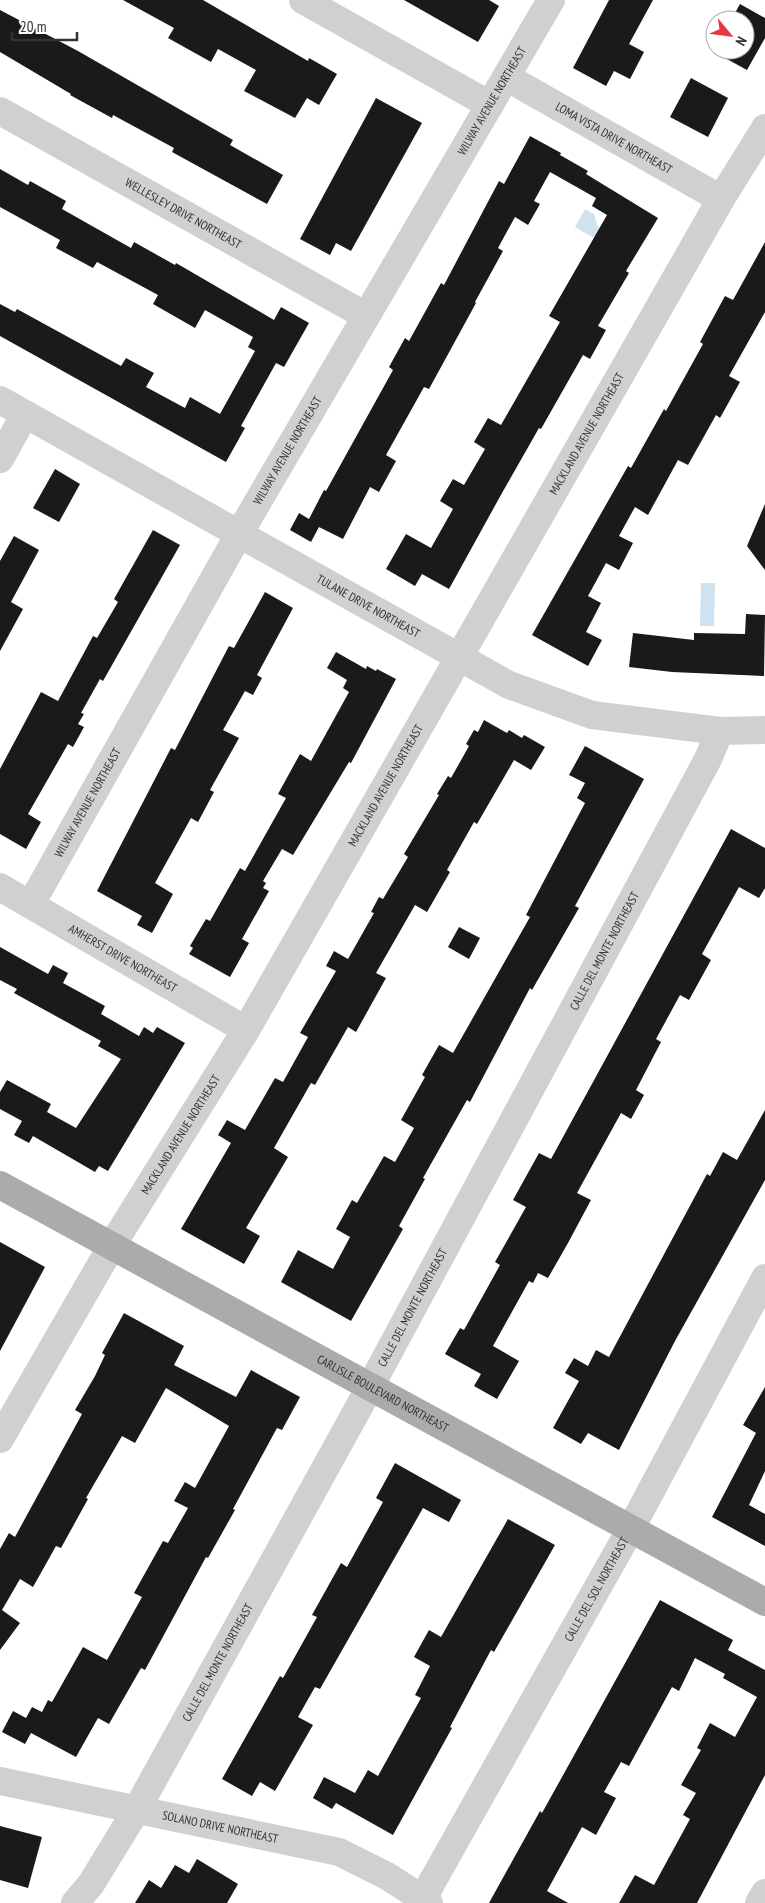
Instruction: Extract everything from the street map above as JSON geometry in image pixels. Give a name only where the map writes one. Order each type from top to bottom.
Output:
[{"type":"main road","name":"CARLISLE BOULEVARD NORTHEAST","points":[[0,1185],[765,1602]]},
{"type":"street","points":[[303,0],[490,105]]},
{"type":"street","name":"WILWAY AVENUE NORTHEAST","points":[[31,904],[239,534],[551,0]]},
{"type":"street","name":"LOMA VISTA DRIVE NORTHEAST","points":[[506,77],[721,199]]},
{"type":"street","name":"WELLESLEY DRIVE NORTHEAST","points":[[0,111],[366,316]]},
{"type":"street","name":"MACKLAND AVENUE NORTHEAST","points":[[0,1439],[111,1246],[246,1030],[721,199],[765,128]]},
{"type":"street","name":"TULANE DRIVE NORTHEAST","points":[[0,400],[508,685],[592,715],[720,731],[765,730]]},
{"type":"street","points":[[0,460],[25,414]]},
{"type":"street","name":"CALLE DEL MONTE NORTHEAST","points":[[75,1903],[91,1884],[137,1809],[370,1387],[708,759],[720,731]]},
{"type":"street","name":"AMHERST DRIVE NORTHEAST","points":[[0,886],[246,1030]]},
{"type":"street","name":"CALLE DEL SOL NORTHEAST","points":[[426,1901],[630,1530],[765,1278]]},
{"type":"street","name":"SOLANO DRIVE NORTHEAST","points":[[0,1780],[339,1852],[387,1876],[426,1901]]},
{"type":"street","points":[[759,1903],[765,1893]]},
{"type":"water","points":[[585,209],[594,214],[597,225],[603,231],[599,241],[575,227]]},
{"type":"water","points":[[701,583],[715,583],[714,626],[700,626]]},
{"type":"building","points":[[123,0],[203,0],[308,61],[309,58],[337,74],[319,105],[307,98],[295,118],[244,91],[256,70],[218,49],[211,62],[168,38],[174,28]]},
{"type":"building","points":[[404,0],[489,0],[499,6],[478,42]]},
{"type":"building","points":[[609,0],[653,0],[629,44],[644,52],[630,79],[614,71],[606,86],[573,68]]},
{"type":"building","points":[[740,4],[751,10],[737,10]]},
{"type":"building","points":[[0,10],[78,51],[233,140],[230,145],[283,175],[267,204],[172,152],[174,148],[113,115],[112,118],[70,95],[0,52]]},
{"type":"building","points":[[755,12],[765,18],[765,38],[755,56]]},
{"type":"building","points":[[729,60],[753,60],[747,70]]},
{"type":"building","points":[[691,78],[728,98],[708,137],[670,117]]},
{"type":"building","points":[[376,98],[422,123],[351,251],[336,243],[330,255],[300,239]]},
{"type":"building","points":[[530,136],[561,153],[560,155],[588,171],[586,174],[658,218],[626,271],[629,273],[598,326],[606,330],[590,359],[583,355],[541,429],[539,428],[449,589],[422,574],[415,586],[386,569],[406,534],[431,548],[453,509],[440,501],[453,479],[464,485],[485,449],[474,442],[488,418],[501,425],[560,322],[549,316],[607,215],[592,206],[596,198],[550,172],[534,201],[540,204],[528,225],[515,217],[498,248],[503,251],[476,303],[429,389],[424,387],[386,455],[396,461],[379,492],[370,487],[343,539],[319,527],[311,542],[290,530],[299,513],[309,519],[393,370],[389,367],[405,338],[409,341],[441,283],[444,285],[499,181],[504,184]]},
{"type":"building","points":[[0,169],[28,185],[30,181],[66,201],[62,209],[131,248],[134,242],[175,265],[176,263],[274,320],[281,307],[309,323],[284,367],[276,363],[241,426],[245,428],[226,462],[0,336],[0,304],[15,312],[17,309],[121,366],[126,358],[154,373],[146,387],[185,408],[190,397],[220,414],[255,351],[248,347],[253,337],[205,310],[195,328],[153,304],[158,295],[97,262],[93,268],[56,248],[60,240],[0,207]]},
{"type":"building","points":[[765,242],[765,312],[729,376],[740,382],[720,418],[716,415],[688,465],[678,460],[648,515],[635,507],[619,536],[633,543],[619,570],[606,563],[588,596],[601,603],[586,632],[602,640],[588,666],[532,635],[628,466],[631,468],[664,409],[666,411],[703,344],[700,342],[725,296],[733,300]]},
{"type":"building","points":[[55,469],[80,484],[59,522],[33,508]]},
{"type":"building","points":[[765,504],[765,570],[747,546]]},
{"type":"building","points":[[153,530],[180,545],[103,681],[100,679],[81,713],[84,714],[78,724],[84,727],[73,747],[68,744],[28,814],[41,822],[26,849],[0,834],[0,769],[41,692],[58,701],[93,636],[97,638],[118,602],[114,599]]},
{"type":"building","points":[[14,536],[39,550],[11,602],[23,609],[0,651],[0,561]]},
{"type":"building","points":[[265,592],[293,608],[257,675],[262,678],[253,695],[245,691],[223,730],[239,738],[210,790],[214,792],[198,822],[191,818],[155,883],[173,894],[152,933],[137,925],[142,916],[97,891],[171,748],[175,750],[229,646],[234,648]]},
{"type":"building","points":[[746,614],[765,615],[764,676],[672,672],[629,667],[633,633],[694,640],[694,633],[745,634]]},
{"type":"building","points":[[336,652],[366,669],[367,666],[376,671],[377,669],[396,679],[351,763],[349,762],[293,855],[282,849],[263,881],[266,883],[263,888],[269,891],[242,939],[249,943],[230,977],[189,954],[193,948],[190,946],[206,919],[210,921],[240,868],[245,871],[286,798],[278,794],[300,754],[311,761],[349,692],[343,688],[347,680],[327,668]]},
{"type":"building","points":[[484,720],[507,733],[509,730],[522,738],[524,735],[545,747],[531,770],[514,760],[477,824],[474,822],[447,870],[450,872],[427,912],[415,905],[376,973],[386,978],[356,1032],[348,1027],[315,1085],[311,1083],[274,1148],[288,1157],[246,1228],[260,1236],[244,1264],[181,1229],[231,1143],[218,1135],[227,1120],[245,1130],[275,1078],[283,1082],[308,1037],[300,1033],[336,971],[326,966],[334,951],[348,959],[374,913],[371,912],[379,897],[383,899],[408,857],[404,854],[439,795],[437,794],[448,776],[451,778],[469,746],[466,744],[474,730],[478,732]]},
{"type":"building","points":[[585,746],[644,779],[575,906],[579,908],[532,990],[530,988],[470,1102],[467,1100],[423,1178],[425,1179],[399,1226],[403,1229],[351,1321],[281,1282],[298,1250],[333,1269],[350,1237],[336,1229],[352,1200],[357,1203],[384,1156],[395,1162],[414,1128],[401,1120],[425,1077],[422,1075],[439,1045],[453,1053],[530,917],[526,915],[585,803],[577,798],[585,783],[569,775]]},
{"type":"building","points":[[731,829],[765,848],[765,888],[759,898],[739,887],[702,954],[711,960],[689,1000],[680,995],[656,1039],[661,1042],[636,1090],[644,1095],[631,1119],[621,1113],[577,1193],[591,1200],[568,1243],[548,1278],[538,1273],[533,1283],[529,1281],[493,1346],[519,1361],[497,1399],[474,1386],[481,1374],[445,1354],[460,1328],[464,1330],[500,1265],[495,1262],[526,1207],[513,1200],[539,1153],[551,1159]]},
{"type":"building","points":[[459,927],[480,938],[469,959],[448,947]]},
{"type":"building","points":[[0,947],[48,974],[53,965],[68,973],[63,983],[105,1006],[101,1014],[139,1036],[144,1027],[153,1033],[157,1027],[185,1043],[108,1171],[99,1166],[95,1172],[33,1136],[29,1143],[14,1135],[22,1121],[0,1109],[0,1092],[7,1080],[51,1104],[47,1112],[76,1128],[121,1059],[98,1046],[101,1041],[14,993],[17,989],[0,980]]},
{"type":"building","points":[[765,1110],[765,1180],[675,1341],[619,1450],[588,1433],[581,1444],[553,1428],[579,1381],[565,1373],[574,1358],[588,1366],[596,1350],[609,1357],[707,1174],[710,1176],[723,1152],[737,1160]]},
{"type":"building","points":[[0,1242],[45,1267],[0,1351]]},
{"type":"building","points":[[124,1313],[184,1346],[174,1365],[236,1397],[251,1370],[300,1397],[282,1430],[277,1428],[233,1509],[235,1510],[208,1558],[206,1557],[145,1670],[141,1668],[109,1724],[98,1718],[76,1757],[31,1733],[25,1744],[2,1732],[13,1711],[26,1718],[32,1707],[42,1712],[48,1700],[52,1702],[83,1647],[107,1660],[142,1597],[134,1593],[163,1541],[168,1543],[188,1508],[174,1501],[185,1482],[195,1488],[229,1426],[166,1388],[135,1443],[122,1436],[86,1498],[88,1499],[61,1548],[56,1546],[33,1587],[20,1579],[2,1610],[20,1623],[0,1650],[0,1549],[9,1533],[15,1537],[82,1414],[75,1410],[95,1376],[105,1355],[102,1353]]},
{"type":"building","points":[[765,1387],[765,1471],[749,1505],[765,1514],[765,1546],[712,1517],[756,1433],[743,1425]]},
{"type":"building","points":[[395,1463],[461,1500],[449,1522],[423,1508],[320,1689],[315,1687],[298,1717],[313,1725],[275,1791],[260,1782],[252,1796],[222,1779],[280,1676],[283,1678],[317,1617],[312,1615],[341,1563],[347,1567],[383,1502],[376,1498]]},
{"type":"building","points":[[508,1519],[555,1545],[494,1652],[491,1650],[450,1727],[452,1728],[393,1835],[336,1803],[332,1809],[313,1798],[324,1777],[355,1793],[368,1770],[378,1776],[421,1698],[415,1695],[430,1666],[414,1657],[429,1630],[441,1637]]},
{"type":"building","points":[[660,1600],[733,1640],[728,1650],[765,1670],[765,1775],[697,1903],[619,1903],[635,1875],[654,1885],[690,1819],[683,1815],[696,1793],[681,1785],[701,1750],[697,1748],[710,1723],[735,1737],[757,1697],[723,1678],[725,1674],[695,1658],[679,1691],[672,1687],[629,1766],[621,1762],[604,1792],[616,1798],[596,1835],[582,1827],[547,1891],[568,1903],[489,1903],[540,1811],[542,1813]]},
{"type":"building","points":[[0,1826],[42,1837],[28,1888],[0,1880]]},
{"type":"building","points":[[197,1859],[238,1884],[227,1903],[135,1903],[149,1880],[161,1888],[175,1865],[189,1873]]}]
